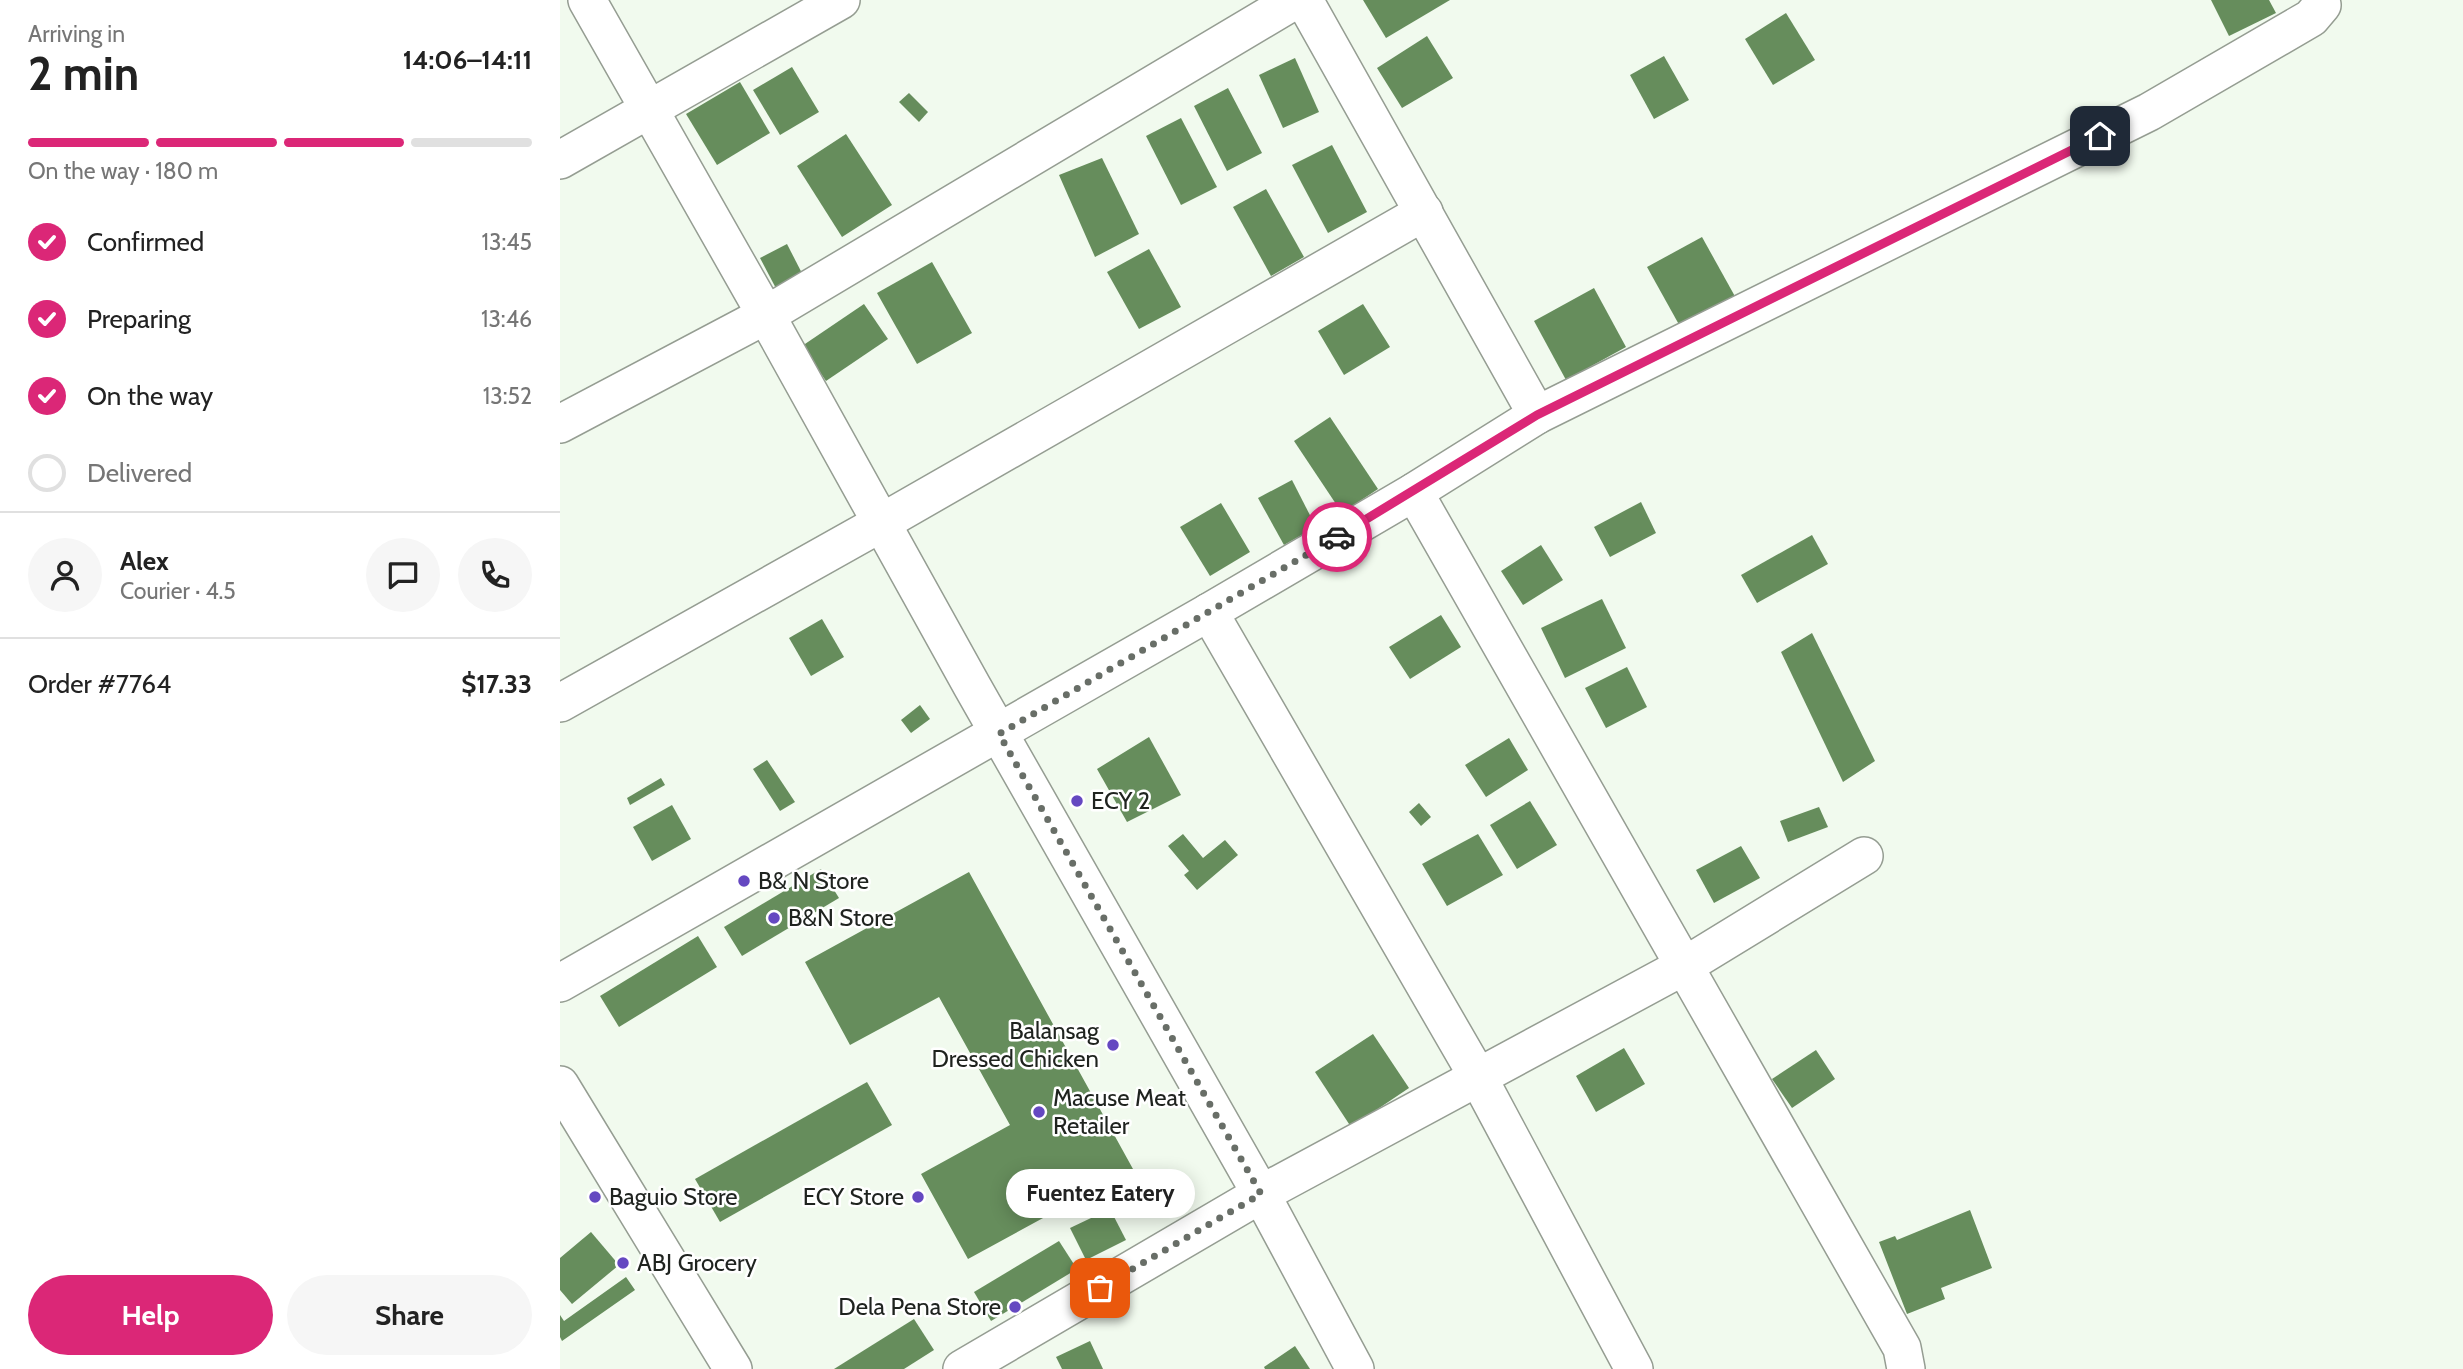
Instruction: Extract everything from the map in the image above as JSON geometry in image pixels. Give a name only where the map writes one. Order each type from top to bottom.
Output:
[{"type":"street","points":[[587,0],[1261,1194],[1355,1369]]},
{"type":"street","points":[[560,160],[841,0]]},
{"type":"street","points":[[560,424],[766,315],[1295,0]]},
{"type":"street","points":[[1304,0],[1537,415]]},
{"type":"street","points":[[560,983],[1209,612],[1414,492],[1537,415],[2149,112],[2311,18],[2322,5],[2321,0]]},
{"type":"street","points":[[560,703],[881,523],[1424,212]]},
{"type":"street","points":[[1414,492],[1902,1348],[1906,1369]]},
{"type":"street","points":[[1209,612],[1478,1077],[1634,1369]]},
{"type":"street","points":[[962,1369],[1261,1194],[1686,965],[1864,856]]},
{"type":"street","points":[[560,1085],[733,1369]]},
{"type":"building","points":[[1363,0],[1450,0],[1386,38]]},
{"type":"building","points":[[2211,0],[2269,0],[2276,13],[2229,36]]},
{"type":"building","points":[[1786,13],[1815,60],[1773,85],[1745,39]]},
{"type":"building","points":[[1427,36],[1453,78],[1402,108],[1377,68]]},
{"type":"building","points":[[1664,56],[1689,100],[1654,119],[1630,75]]},
{"type":"building","points":[[1295,58],[1319,112],[1283,128],[1259,75]]},
{"type":"building","points":[[792,67],[819,112],[780,135],[753,90]]},
{"type":"building","points":[[740,82],[770,133],[717,165],[686,114]]},
{"type":"building","points":[[1228,88],[1262,153],[1227,171],[1194,106]]},
{"type":"building","points":[[909,93],[928,112],[919,122],[899,102]]},
{"type":"building","points":[[1181,118],[1217,187],[1181,205],[1146,136]]},
{"type":"building","points":[[846,134],[892,205],[842,237],[797,166]]},
{"type":"building","points":[[1332,145],[1367,212],[1328,233],[1292,165]]},
{"type":"building","points":[[1102,158],[1139,234],[1095,257],[1059,175]]},
{"type":"building","points":[[1266,189],[1304,257],[1271,276],[1233,207]]},
{"type":"building","points":[[1702,237],[1737,300],[1682,330],[1647,267]]},
{"type":"building","points":[[787,244],[807,283],[780,296],[760,258]]},
{"type":"building","points":[[1149,249],[1181,307],[1139,329],[1107,272]]},
{"type":"building","points":[[932,262],[972,333],[917,364],[877,293]]},
{"type":"building","points":[[1594,288],[1626,347],[1566,380],[1534,321]]},
{"type":"building","points":[[864,304],[888,339],[826,381],[802,346]]},
{"type":"building","points":[[1363,304],[1390,347],[1344,375],[1318,331]]},
{"type":"building","points":[[1330,417],[1378,489],[1342,513],[1294,441]]},
{"type":"building","points":[[1292,480],[1316,527],[1284,545],[1258,498]]},
{"type":"building","points":[[1641,502],[1656,533],[1610,557],[1594,527]]},
{"type":"building","points":[[1221,503],[1250,552],[1210,576],[1180,527]]},
{"type":"building","points":[[1812,535],[1828,564],[1757,603],[1741,575]]},
{"type":"building","points":[[1541,545],[1563,580],[1523,605],[1501,571]]},
{"type":"building","points":[[1602,599],[1626,648],[1565,678],[1541,628]]},
{"type":"building","points":[[1441,615],[1461,647],[1410,679],[1389,647]]},
{"type":"building","points":[[822,619],[844,657],[811,676],[789,638]]},
{"type":"building","points":[[1812,633],[1875,761],[1843,782],[1781,652]]},
{"type":"building","points":[[1627,667],[1647,707],[1606,728],[1585,688]]},
{"type":"building","points":[[920,705],[930,719],[911,733],[901,720]]},
{"type":"building","points":[[1149,737],[1181,795],[1127,822],[1097,769]]},
{"type":"building","points":[[1509,738],[1528,770],[1486,797],[1465,765]]},
{"type":"building","points":[[767,760],[795,802],[780,811],[753,769]]},
{"type":"building","points":[[661,778],[665,785],[630,805],[627,798]]},
{"type":"building","points":[[1530,801],[1557,845],[1517,869],[1490,825]]},
{"type":"building","points":[[1419,803],[1431,817],[1421,826],[1409,812]]},
{"type":"building","points":[[672,805],[691,839],[652,861],[633,827]]},
{"type":"building","points":[[1819,807],[1828,827],[1788,842],[1780,821]]},
{"type":"building","points":[[1183,834],[1203,858],[1225,840],[1238,855],[1197,890],[1184,875],[1189,871],[1168,846]]},
{"type":"building","points":[[1478,834],[1503,875],[1447,906],[1422,864]]},
{"type":"building","points":[[1741,846],[1760,878],[1714,903],[1696,870]]},
{"type":"building","points":[[821,869],[839,898],[742,956],[724,927]]},
{"type":"building","points":[[969,872],[1133,1169],[968,1259],[921,1174],[1010,1125],[939,997],[850,1045],[805,962]]},
{"type":"building","points":[[698,936],[717,967],[619,1027],[600,996]]},
{"type":"building","points":[[1373,1034],[1409,1088],[1351,1127],[1315,1072]]},
{"type":"building","points":[[1624,1048],[1645,1084],[1596,1112],[1576,1076]]},
{"type":"building","points":[[1816,1050],[1835,1079],[1792,1108],[1772,1079]]},
{"type":"building","points":[[867,1082],[892,1125],[720,1222],[695,1179]]},
{"type":"building","points":[[1110,1209],[1126,1240],[1086,1260],[1070,1228]]},
{"type":"building","points":[[1970,1210],[1992,1268],[1941,1288],[1945,1299],[1907,1314],[1879,1242],[1895,1236],[1897,1240]]},
{"type":"building","points":[[591,1232],[619,1265],[572,1304],[560,1290],[560,1258]]},
{"type":"building","points":[[1059,1241],[1077,1269],[991,1321],[974,1292]]},
{"type":"building","points":[[626,1277],[635,1290],[562,1341],[560,1315],[564,1321]]},
{"type":"building","points":[[914,1319],[934,1350],[904,1369],[834,1369]]},
{"type":"building","points":[[1090,1341],[1103,1369],[1062,1369],[1056,1357]]},
{"type":"building","points":[[1295,1346],[1310,1369],[1265,1369],[1264,1367]]},
{"type":"way so far","points":[[1100,1288],[1261,1194],[999,734],[1337,537]]},
{"type":"place","name":"ECY 2","points":[[1077,801]]},
{"type":"place","name":"B& N Store","points":[[744,881]]},
{"type":"place","name":"B&N Store","points":[[774,918]]},
{"type":"place","name":"Balansag Dressed Chicken","points":[[1113,1045]]},
{"type":"place","name":"Macuse Meat Retailer","points":[[1039,1112]]},
{"type":"place","name":"Baguio Store","points":[[595,1197]]},
{"type":"place","name":"ECY Store","points":[[918,1197]]},
{"type":"place","name":"ABJ Grocery","points":[[623,1263]]},
{"type":"place","name":"Fuentez Eatery","points":[[1100,1288]]},
{"type":"place","name":"Dela Pena Store","points":[[1015,1307]]},
{"type":"route","points":[[1337,537],[1537,415],[2100,136]]}]
